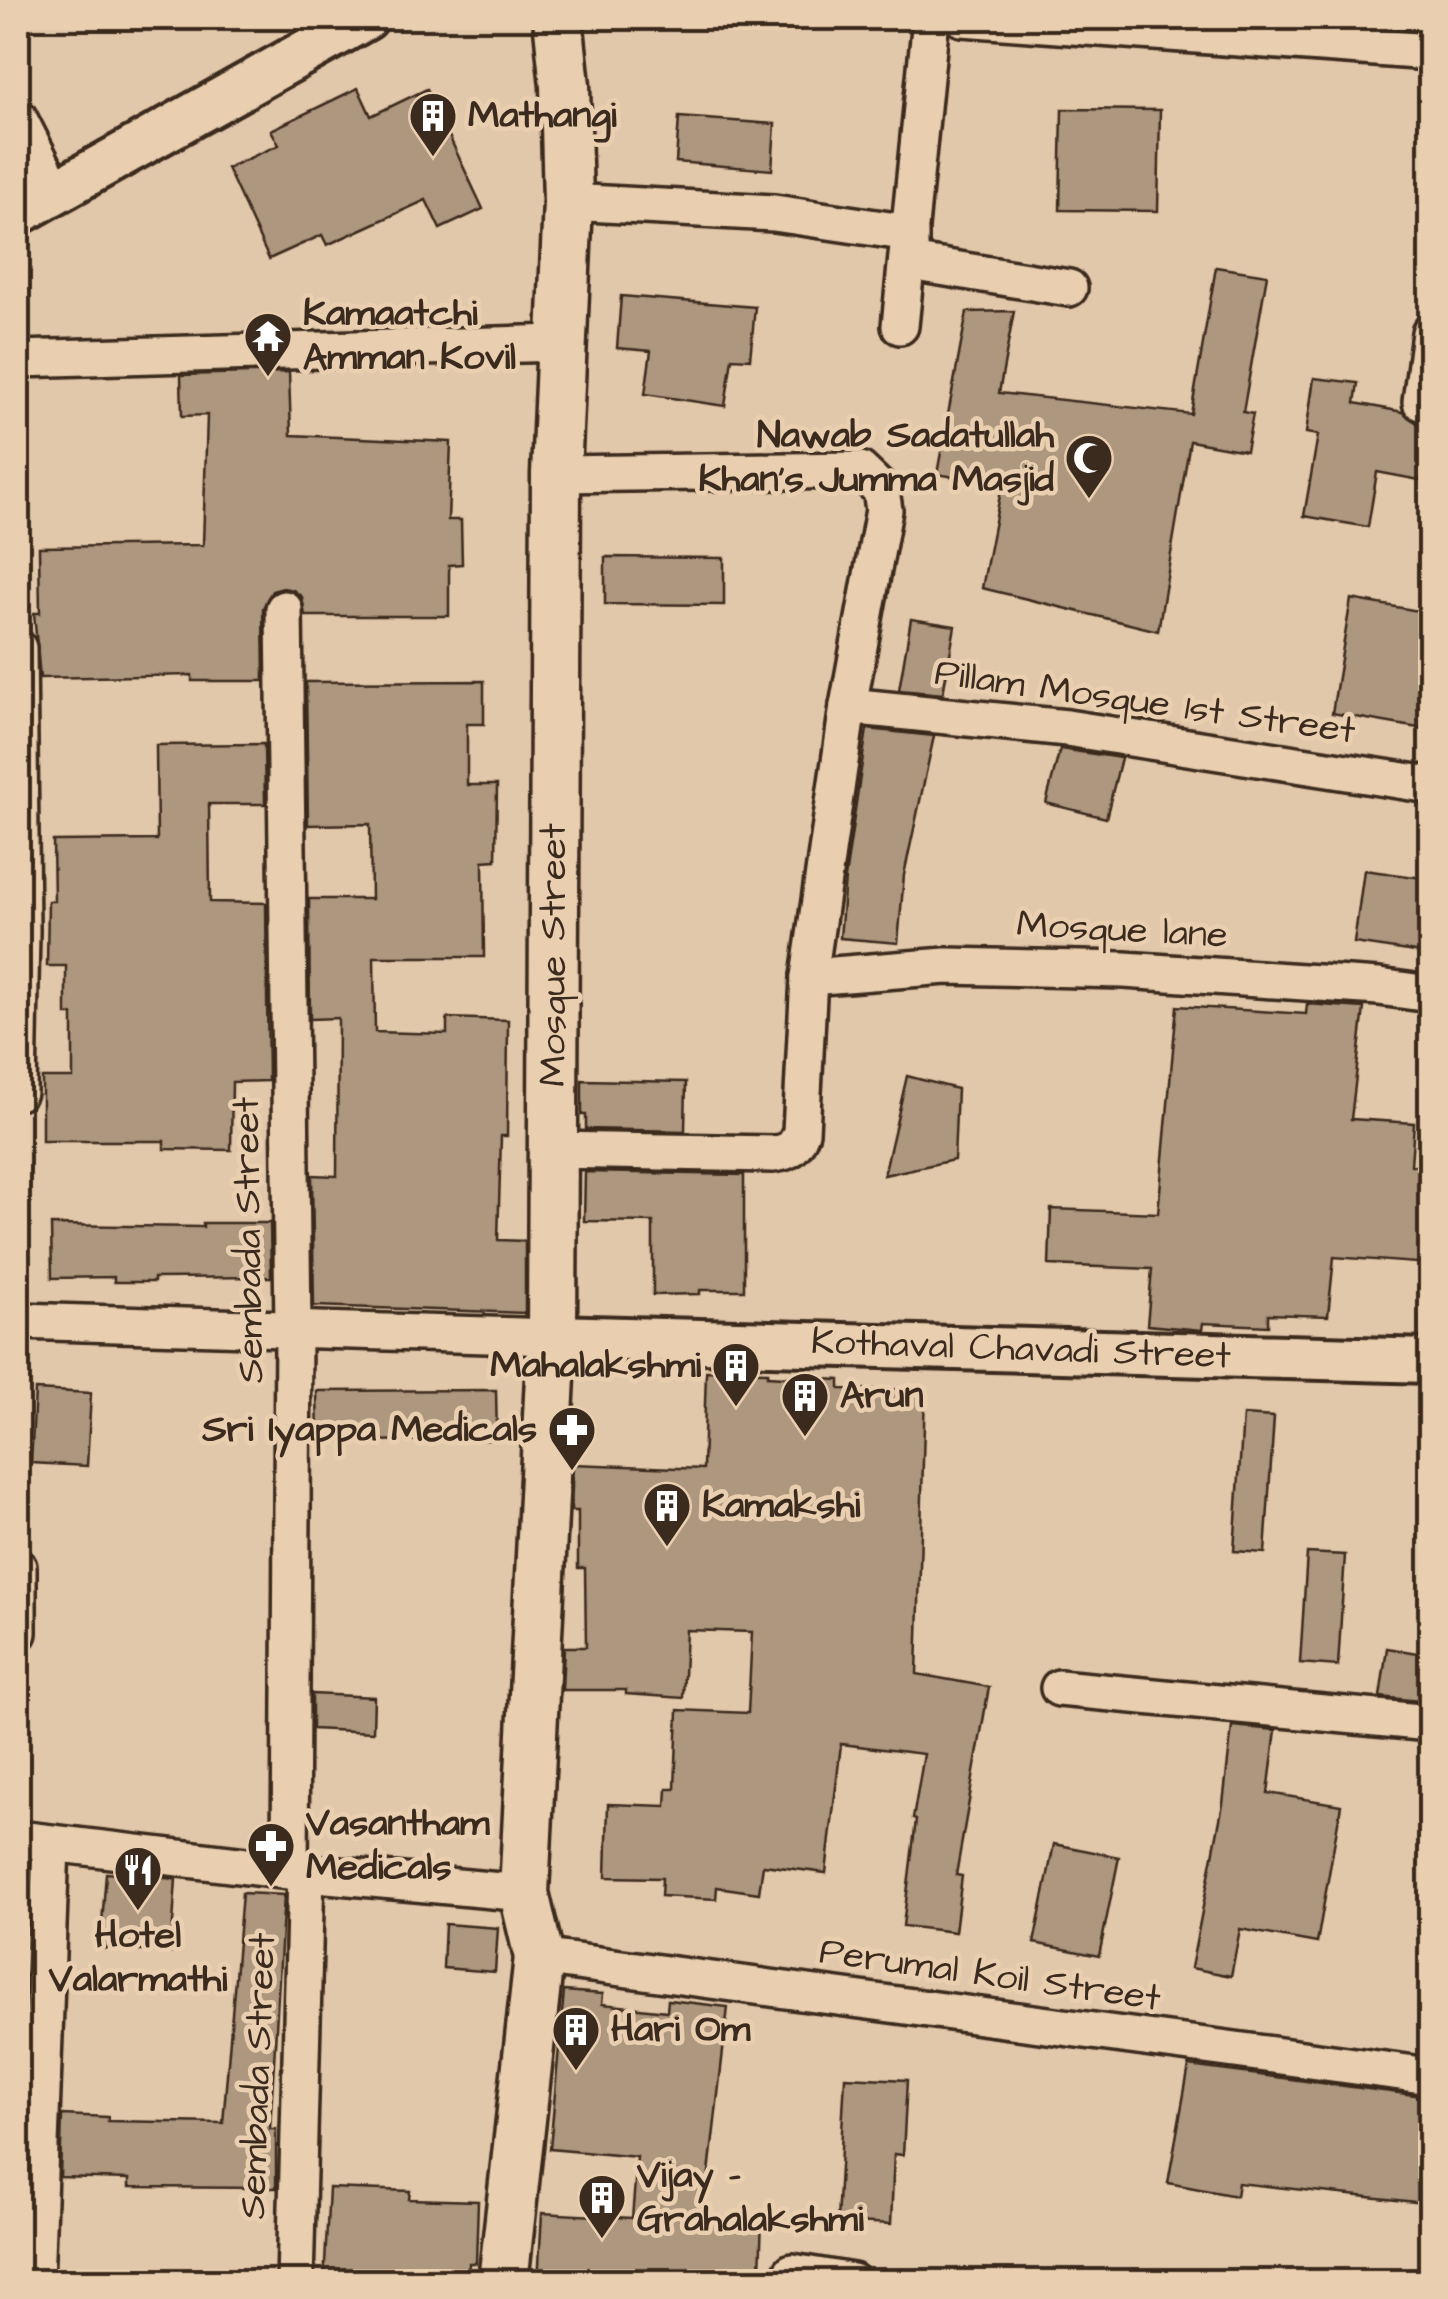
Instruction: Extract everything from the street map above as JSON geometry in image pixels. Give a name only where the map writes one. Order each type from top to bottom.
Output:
[{"type":"main road","name":"Mosque Street","points":[[503,2282],[539,1957],[524,1893],[552,1337],[556,474],[568,202],[565,86],[558,18]]},
{"type":"street","points":[[18,212],[366,18]]},
{"type":"street","points":[[900,326],[931,18]]},
{"type":"street","points":[[962,18],[1430,52]]},
{"type":"street","points":[[18,117],[55,190]]},
{"type":"street","points":[[568,202],[774,214],[910,233]]},
{"type":"street","points":[[910,233],[910,262],[1069,288]]},
{"type":"street","points":[[1420,402],[1430,334]]},
{"type":"street","points":[[18,359],[560,343]]},
{"type":"street","points":[[553,1150],[787,1152],[796,1146],[801,1132],[809,977],[848,706],[884,510],[881,490],[860,470],[556,474]]},
{"type":"street","name":"Sembada Street","points":[[284,609],[298,1872],[294,2282]]},
{"type":"street","points":[[18,648],[18,1092]]},
{"type":"street","name":"Pillam Mosque 1st Street","points":[[848,706],[1067,728],[1430,785]]},
{"type":"street","name":"Mosque lane","points":[[809,977],[946,966],[1124,970],[1430,994]]},
{"type":"street","points":[[18,1321],[552,1337]]},
{"type":"street","name":"Kothaval Chavadi Street","points":[[552,1337],[1430,1361]]},
{"type":"street","points":[[18,1567],[18,1633]]},
{"type":"street","points":[[1059,1688],[1430,1724]]},
{"type":"street","points":[[35,2282],[34,1841],[524,1893]]},
{"type":"street","name":"Perumal Koil Street","points":[[539,1957],[1430,2076]]},
{"type":"street","points":[[792,2272],[853,2282]]},
{"type":"building","points":[[358,88],[371,116],[427,89],[483,209],[440,229],[426,200],[327,245],[322,235],[269,259],[227,168],[279,145],[271,130]]},
{"type":"building","points":[[1062,109],[1160,110],[1158,211],[1060,210]]},
{"type":"building","points":[[679,117],[775,124],[772,170],[676,162]]},
{"type":"building","name":"Nawab Sadatullah Khan's Jumma Masjid","points":[[1216,267],[1267,275],[1243,412],[1253,414],[1246,451],[1190,441],[1158,631],[982,588],[1002,485],[937,474],[967,312],[1014,311],[999,393],[1191,414]]},
{"type":"building","points":[[621,296],[755,307],[750,359],[732,358],[725,406],[645,394],[651,351],[617,348]]},
{"type":"building","points":[[289,372],[291,435],[451,442],[448,520],[461,520],[462,564],[449,565],[449,616],[305,616],[302,597],[283,588],[272,591],[263,608],[264,681],[192,681],[192,675],[40,678],[34,613],[40,613],[39,547],[203,545],[207,415],[182,416],[181,375]]},
{"type":"building","points":[[1314,378],[1358,383],[1355,403],[1403,412],[1417,423],[1430,421],[1430,482],[1377,472],[1368,527],[1304,516],[1318,435],[1306,433]]},
{"type":"building","points":[[605,557],[724,558],[724,605],[605,604]]},
{"type":"building","points":[[1351,599],[1430,613],[1430,730],[1332,713]]},
{"type":"building","points":[[911,619],[955,626],[943,694],[899,690]]},
{"type":"building","points":[[484,681],[484,724],[467,724],[467,785],[497,785],[496,860],[483,861],[484,957],[374,957],[375,1032],[447,1034],[447,1018],[508,1020],[507,1136],[501,1136],[498,1240],[525,1241],[525,1313],[314,1306],[312,1175],[337,1176],[338,1018],[310,1019],[309,899],[371,899],[370,824],[308,825],[306,682]]},
{"type":"building","points":[[867,729],[934,736],[904,875],[898,943],[840,938]]},
{"type":"building","points":[[264,744],[265,804],[209,804],[210,902],[266,903],[268,1081],[232,1082],[231,1150],[164,1149],[164,1141],[42,1141],[42,1078],[73,1078],[73,1015],[66,1015],[66,966],[47,966],[48,901],[54,901],[53,841],[157,840],[156,745]]},
{"type":"building","points":[[1060,749],[1121,758],[1106,818],[1046,803]]},
{"type":"building","points":[[1364,870],[1430,879],[1422,953],[1354,943]]},
{"type":"building","points":[[1307,1004],[1364,1008],[1351,1119],[1414,1123],[1411,1165],[1430,1167],[1430,1264],[1334,1257],[1328,1316],[1268,1314],[1268,1326],[1203,1323],[1202,1330],[1147,1325],[1152,1269],[1049,1265],[1051,1209],[1158,1213],[1177,1006],[1306,1014]]},
{"type":"building","points":[[907,1076],[957,1089],[954,1160],[884,1175]]},
{"type":"building","points":[[582,1080],[686,1082],[685,1131],[586,1129]]},
{"type":"building","points":[[585,1172],[744,1175],[744,1290],[653,1295],[653,1222],[584,1221]]},
{"type":"building","points":[[203,1223],[270,1223],[271,1277],[154,1278],[154,1282],[114,1282],[114,1277],[52,1278],[51,1225],[203,1227]]},
{"type":"building","points":[[706,1371],[768,1372],[767,1376],[840,1380],[840,1389],[925,1390],[917,1674],[989,1687],[956,1875],[962,1876],[955,1932],[903,1926],[916,1820],[913,1819],[924,1754],[841,1744],[826,1873],[763,1865],[759,1893],[717,1887],[716,1899],[661,1896],[662,1878],[606,1877],[608,1804],[666,1806],[667,1789],[675,1789],[678,1710],[748,1713],[752,1632],[686,1630],[683,1698],[626,1694],[626,1690],[562,1690],[564,1647],[586,1647],[585,1568],[578,1568],[578,1511],[571,1511],[573,1464],[703,1469]]},
{"type":"building","points":[[35,1390],[91,1393],[87,1466],[31,1463]]},
{"type":"building","points":[[496,1390],[497,1440],[318,1441],[317,1391]]},
{"type":"building","points":[[1243,1415],[1274,1417],[1265,1553],[1234,1551]]},
{"type":"building","points":[[1307,1553],[1345,1555],[1338,1666],[1300,1663]]},
{"type":"building","points":[[1387,1648],[1430,1655],[1430,1702],[1380,1697]]},
{"type":"building","points":[[312,1694],[374,1697],[373,1732],[312,1729]]},
{"type":"building","points":[[1232,1726],[1276,1730],[1268,1793],[1341,1805],[1317,1943],[1240,1929],[1231,1976],[1191,1968],[1223,1804]]},
{"type":"building","points":[[1054,1844],[1119,1857],[1099,1956],[1034,1943]]},
{"type":"building","name":"Hotel Valarmathi","points":[[106,1873],[176,1879],[171,1953],[100,1948]]},
{"type":"building","points":[[242,1893],[284,1895],[270,2129],[276,2129],[276,2188],[129,2187],[129,2179],[60,2177],[62,2115],[108,2117],[108,2121],[223,2123]]},
{"type":"building","points":[[445,1924],[498,1928],[495,1972],[443,1968]]},
{"type":"building","points":[[564,1991],[603,1994],[602,2004],[667,2011],[668,2000],[728,2007],[704,2217],[762,2219],[760,2272],[692,2269],[692,2282],[538,2282],[542,2213],[632,2218],[637,2157],[550,2149]]},
{"type":"building","points":[[1189,2066],[1430,2097],[1425,2203],[1238,2183],[1236,2196],[1168,2183]]},
{"type":"building","points":[[845,2077],[907,2080],[903,2155],[894,2154],[891,2224],[837,2221]]},
{"type":"building","points":[[329,2188],[410,2191],[409,2199],[478,2201],[476,2263],[469,2263],[468,2282],[324,2282]]},
{"type":"place","name":"Mathangi","points":[[433,158]]},
{"type":"place","name":"Kamaatchi Amman Kovil","points":[[268,378]]},
{"type":"place","name":"Nawab Sadatullah Khan's Jumma Masjid","points":[[1089,500]]},
{"type":"place","name":"Mahalakshmi","points":[[736,1408]]},
{"type":"place","name":"Arun","points":[[805,1438]]},
{"type":"place","name":"Sri Iyappa Medicals","points":[[572,1472]]},
{"type":"place","name":"Kamakshi","points":[[667,1548]]},
{"type":"place","name":"Vasantham Medicals","points":[[271,1888]]},
{"type":"place","name":"Hotel Valarmathi","points":[[138,1912]]},
{"type":"place","name":"Hari Om","points":[[576,2072]]},
{"type":"place","name":"Vijay - Grahalakshmi","points":[[602,2240]]}]
